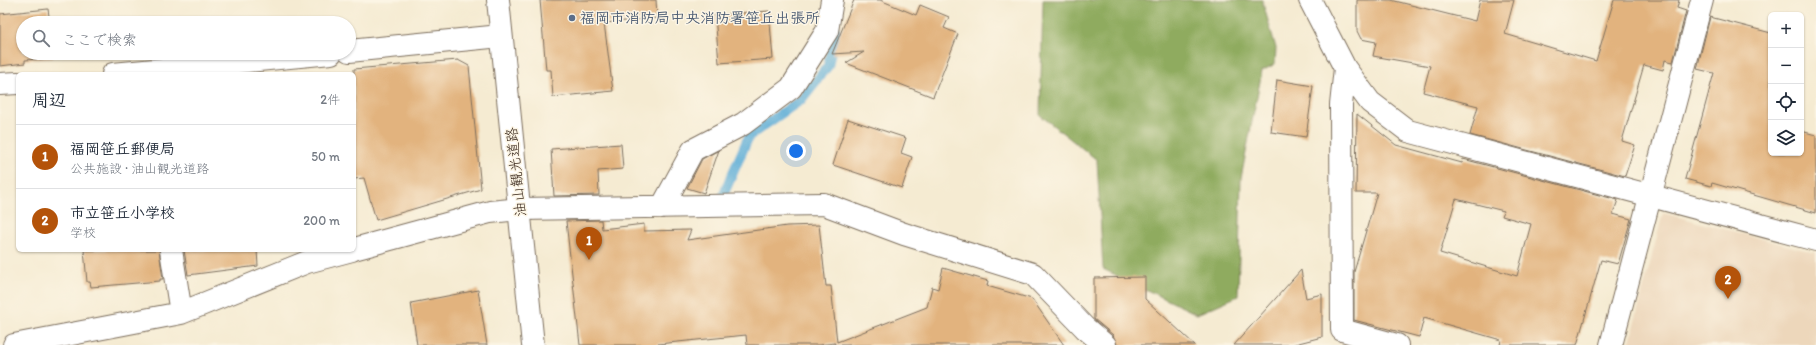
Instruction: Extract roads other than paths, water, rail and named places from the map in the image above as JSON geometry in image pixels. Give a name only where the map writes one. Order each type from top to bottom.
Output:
[{"type":"street","name":"油山観光道路","points":[[498,0],[533,345]]},
{"type":"street","points":[[662,207],[693,150],[743,124],[791,88],[827,31],[832,0]]},
{"type":"street","points":[[1310,0],[1345,68],[1370,102],[1408,131],[1816,240]]},
{"type":"street","points":[[1611,345],[1702,0]]},
{"type":"street","points":[[356,50],[501,36]]},
{"type":"street","points":[[151,72],[265,60]]},
{"type":"street","points":[[1345,68],[1341,105],[1342,330],[1397,345]]},
{"type":"street","points":[[0,84],[16,83]]},
{"type":"street","points":[[356,249],[490,212],[520,210],[824,204],[904,234],[1033,274],[1085,328],[1105,345]]},
{"type":"street","points":[[171,252],[181,313]]},
{"type":"street","points":[[14,345],[181,313],[306,262],[345,252]]},
{"type":"waterway","points":[[718,207],[749,136],[801,100],[828,66],[835,30]]},
{"type":"place","name":"福岡市消防局中央消防署笹丘出張所","points":[[572,18]]},
{"type":"place","name":"福岡笹丘郵便局","points":[[589,260]]},
{"type":"place","name":"市立笹丘小学校","points":[[1728,299]]}]
